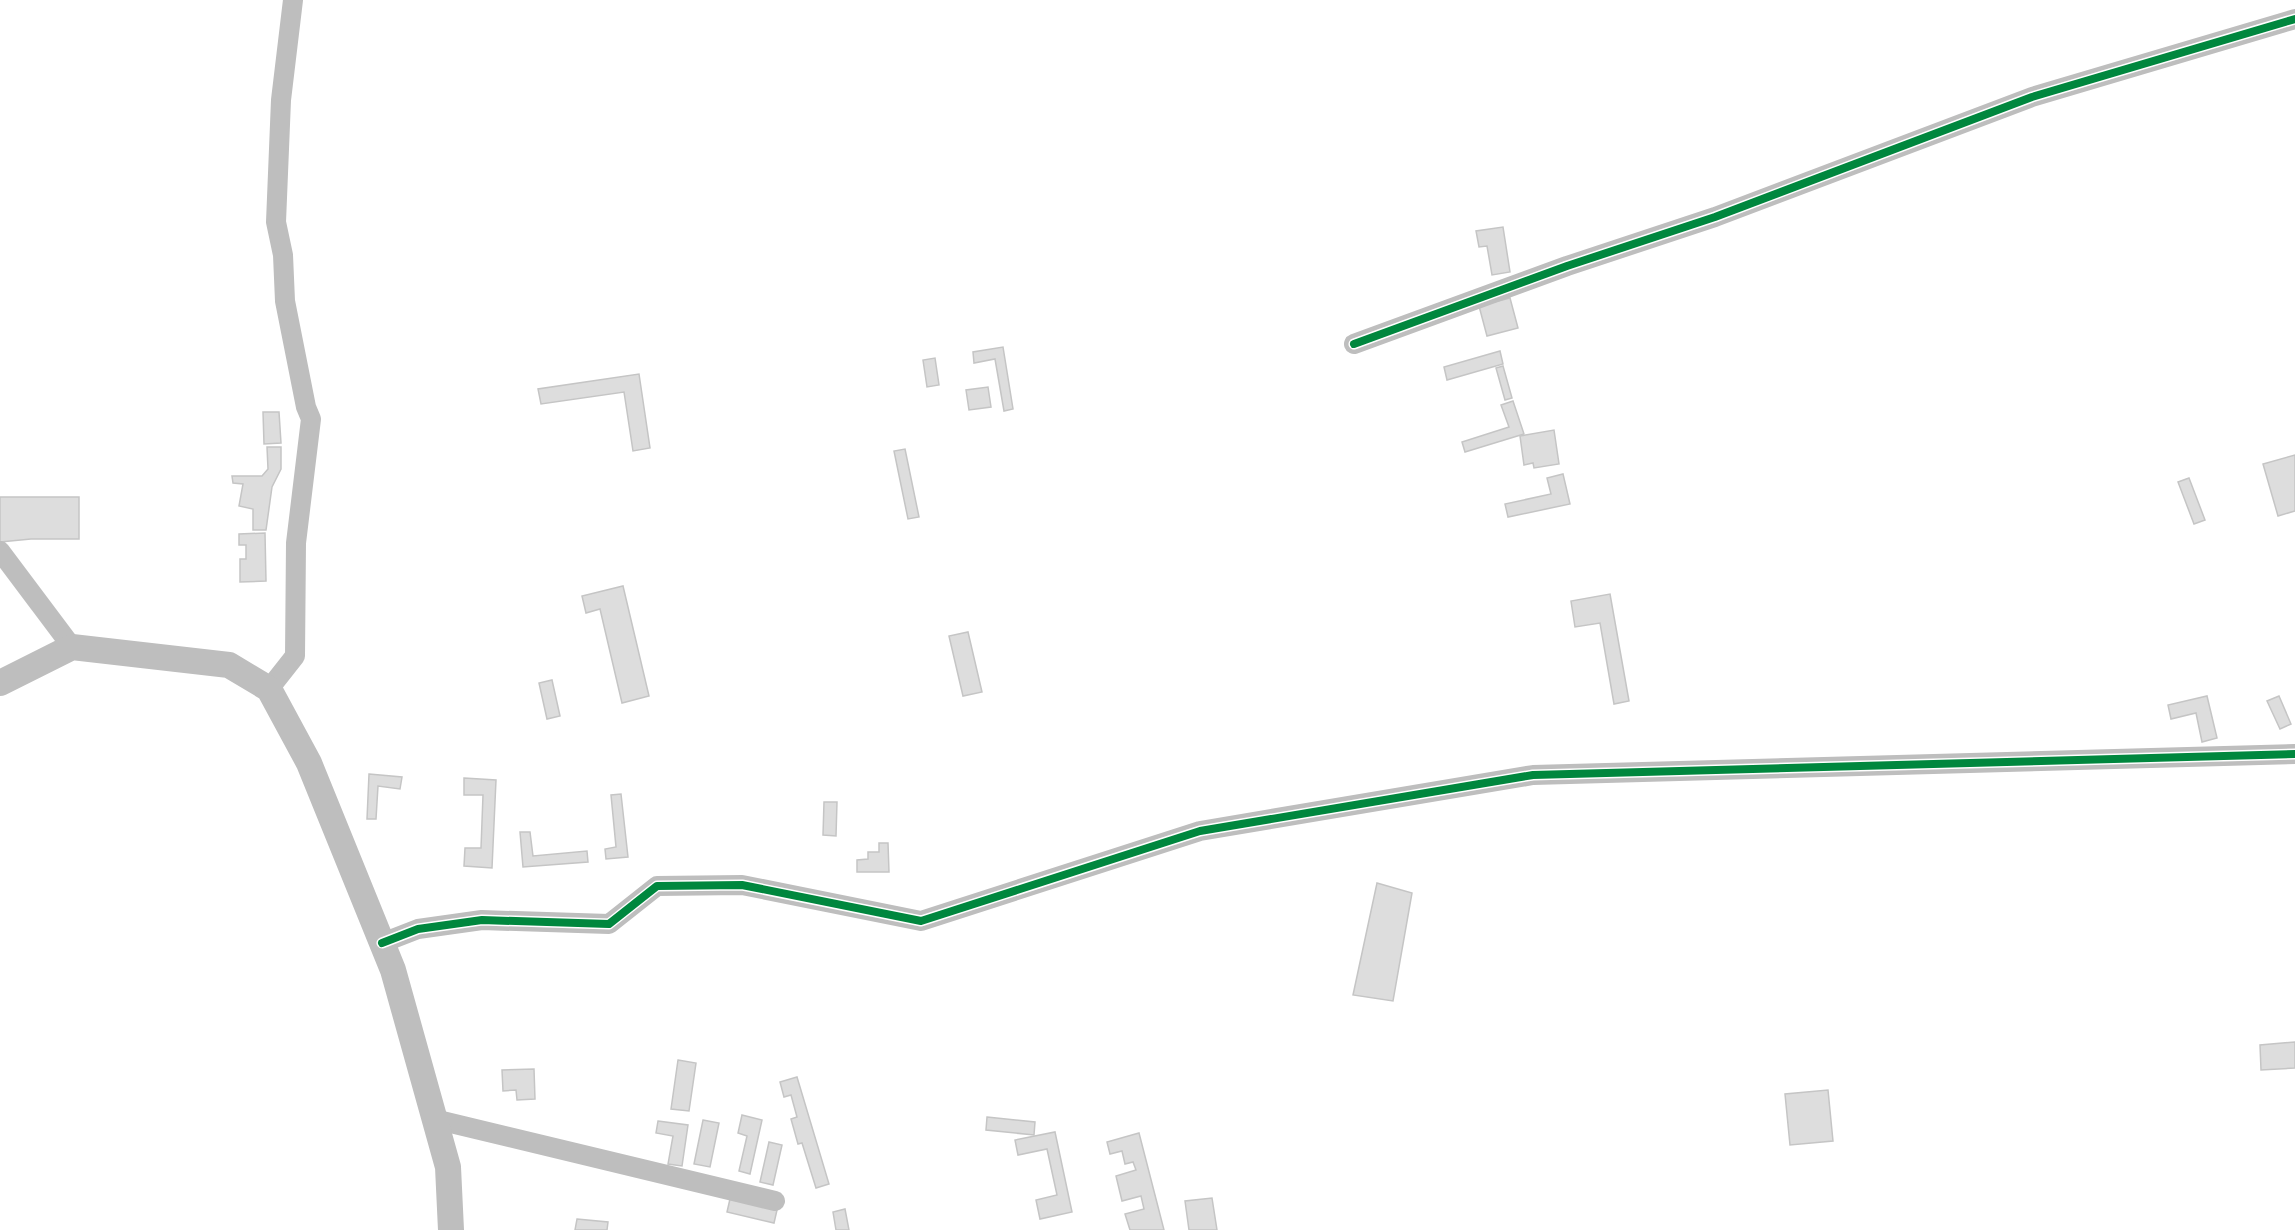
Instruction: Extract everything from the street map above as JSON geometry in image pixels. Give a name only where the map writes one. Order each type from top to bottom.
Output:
[{"type":"street","points":[[269,689],[295,656],[296,543],[311,419],[306,407],[285,301],[283,255],[276,222],[281,100],[294,0]]},
{"type":"street","points":[[1354,344],[1567,266],[1715,217],[2032,97],[2295,19]]},
{"type":"street","points":[[0,551],[72,647]]},
{"type":"street","points":[[0,683],[72,647],[229,665],[269,689],[309,763],[393,970],[448,1167],[451,1230]]},
{"type":"street","points":[[382,943],[418,929],[482,920],[609,924],[657,886],[742,885],[921,921],[1200,831],[1533,775],[2295,754]]},
{"type":"street","points":[[434,1119],[775,1201]]},
{"type":"building","points":[[1503,227],[1510,272],[1492,275],[1487,246],[1479,247],[1476,231]]},
{"type":"building","points":[[1510,298],[1518,328],[1487,336],[1479,306]]},
{"type":"building","points":[[1003,347],[1013,409],[1004,411],[995,359],[974,363],[973,352]]},
{"type":"building","points":[[1500,351],[1503,364],[1447,380],[1444,367]]},
{"type":"building","points":[[935,358],[939,385],[927,387],[923,360]]},
{"type":"building","points":[[1503,366],[1512,398],[1505,400],[1496,368]]},
{"type":"building","points":[[639,374],[650,448],[633,451],[624,392],[541,404],[538,389]]},
{"type":"building","points":[[988,387],[991,407],[969,410],[966,390]]},
{"type":"building","points":[[1513,401],[1524,434],[1465,452],[1462,442],[1509,427],[1501,405]]},
{"type":"building","points":[[263,412],[279,412],[281,443],[264,444]]},
{"type":"building","points":[[1554,430],[1559,464],[1534,468],[1533,463],[1524,465],[1520,436]]},
{"type":"building","points":[[267,447],[281,447],[281,469],[272,487],[266,530],[253,530],[253,509],[239,506],[243,484],[233,483],[232,476],[262,476],[268,469]]},
{"type":"building","points":[[905,449],[919,517],[908,519],[894,451]]},
{"type":"building","points":[[2295,455],[2295,511],[2278,516],[2263,464]]},
{"type":"building","points":[[1563,474],[1570,504],[1508,517],[1505,504],[1551,494],[1547,478]]},
{"type":"building","points":[[2189,478],[2205,520],[2194,524],[2178,482]]},
{"type":"building","points":[[0,497],[79,497],[79,539],[31,539],[0,542]]},
{"type":"building","points":[[265,533],[266,581],[240,582],[240,559],[246,559],[246,545],[239,545],[239,534]]},
{"type":"building","points":[[623,586],[649,696],[622,703],[600,609],[586,613],[582,596]]},
{"type":"building","points":[[1610,594],[1629,701],[1614,704],[1600,623],[1575,627],[1571,601]]},
{"type":"building","points":[[968,632],[982,692],[963,696],[949,636]]},
{"type":"building","points":[[552,680],[560,716],[547,719],[539,683]]},
{"type":"building","points":[[2207,696],[2217,738],[2202,742],[2196,713],[2171,719],[2168,705]]},
{"type":"building","points":[[2279,696],[2291,724],[2280,729],[2267,701]]},
{"type":"building","points":[[369,774],[402,777],[400,789],[378,786],[376,819],[367,819]]},
{"type":"building","points":[[464,778],[496,780],[492,868],[464,866],[465,848],[481,848],[483,795],[464,795]]},
{"type":"building","points":[[621,794],[628,857],[606,859],[605,849],[616,847],[611,795]]},
{"type":"building","points":[[824,802],[837,802],[836,836],[823,835]]},
{"type":"building","points":[[520,832],[530,832],[533,856],[587,851],[588,862],[523,867]]},
{"type":"building","points":[[879,843],[888,843],[889,872],[857,872],[857,860],[868,859],[868,852],[879,852]]},
{"type":"building","points":[[1377,883],[1412,893],[1393,1001],[1353,995]]},
{"type":"building","points":[[2295,1042],[2295,1068],[2261,1070],[2260,1045]]},
{"type":"building","points":[[678,1060],[696,1063],[689,1111],[671,1109]]},
{"type":"building","points":[[534,1069],[535,1099],[517,1100],[516,1090],[503,1091],[502,1070]]},
{"type":"building","points":[[797,1077],[829,1184],[816,1188],[802,1143],[798,1144],[791,1119],[797,1117],[791,1095],[784,1097],[780,1082]]},
{"type":"building","points":[[1828,1090],[1833,1141],[1790,1145],[1785,1094]]},
{"type":"building","points":[[742,1115],[762,1120],[750,1174],[739,1171],[747,1136],[738,1133]]},
{"type":"building","points":[[987,1117],[1035,1122],[1034,1135],[986,1130]]},
{"type":"building","points":[[703,1120],[719,1123],[710,1167],[694,1164]]},
{"type":"building","points":[[658,1121],[688,1125],[682,1166],[668,1164],[673,1136],[656,1133]]},
{"type":"building","points":[[1055,1132],[1072,1212],[1040,1219],[1036,1200],[1057,1195],[1047,1149],[1018,1155],[1015,1140]]},
{"type":"building","points":[[1139,1133],[1164,1230],[1130,1230],[1125,1214],[1144,1209],[1141,1196],[1122,1201],[1116,1176],[1136,1170],[1133,1162],[1125,1164],[1122,1151],[1110,1154],[1107,1142]]},
{"type":"building","points":[[769,1142],[782,1145],[773,1185],[760,1182]]},
{"type":"building","points":[[1212,1198],[1217,1230],[1189,1230],[1185,1201]]},
{"type":"building","points":[[730,1199],[777,1210],[774,1223],[727,1212]]},
{"type":"building","points":[[845,1209],[849,1230],[836,1230],[833,1212]]},
{"type":"building","points":[[577,1219],[608,1222],[607,1230],[575,1230]]},
{"type":"cycle path","points":[[1354,344],[1567,266],[1715,217],[2032,97],[2295,19]]},
{"type":"cycle path","points":[[382,943],[418,929],[482,920],[609,924],[657,886],[742,885],[921,921],[1200,831],[1533,775],[2295,754]]}]
